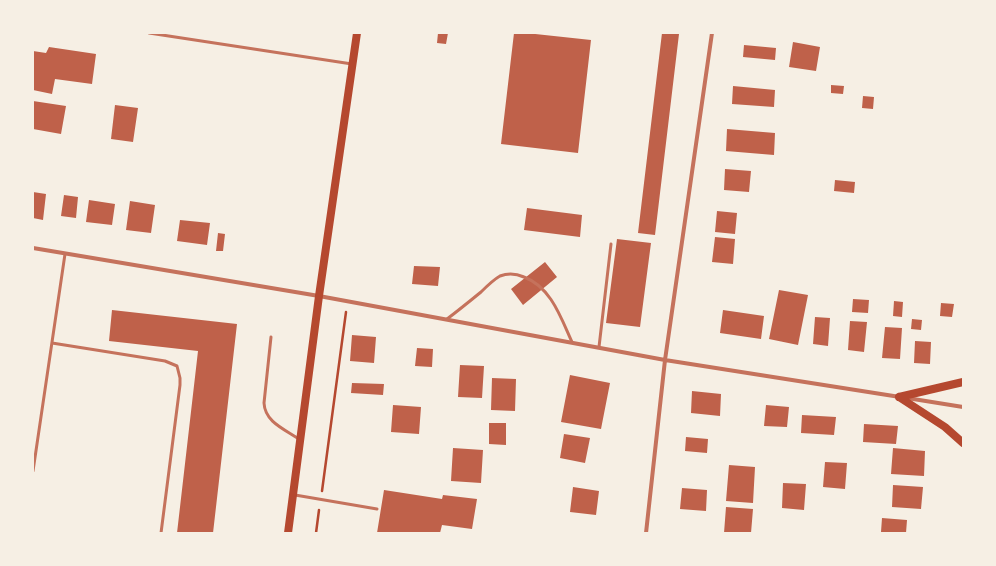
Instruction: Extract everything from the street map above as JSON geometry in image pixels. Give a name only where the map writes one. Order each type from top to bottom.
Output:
[{"type":"main road","points":[[288,533],[319,296],[357,33]]},
{"type":"main road","points":[[899,397],[963,382]]},
{"type":"main road","points":[[899,397],[945,427],[963,443]]},
{"type":"street","points":[[646,533],[665,360],[712,33]]},
{"type":"street","points":[[33,248],[348,301],[665,360],[963,407]]},
{"type":"lane","points":[[149,33],[352,64]]},
{"type":"lane","points":[[599,348],[611,244]]},
{"type":"lane","points":[[33,471],[65,254]]},
{"type":"lane","points":[[447,319],[496,279],[509,274],[519,275],[530,279],[540,286],[548,296],[555,306],[572,342]]},
{"type":"lane","points":[[271,337],[264,412],[271,420],[300,440]]},
{"type":"lane","points":[[52,343],[165,361],[177,366],[180,385],[161,533]]},
{"type":"lane","points":[[293,494],[377,509]]},
{"type":"path","points":[[316,533],[348,301]]},
{"type":"building","points":[[438,33],[448,33],[446,44],[437,43]]},
{"type":"building","points":[[514,33],[591,40],[578,153],[501,144]]},
{"type":"building","points":[[662,33],[679,34],[655,235],[638,233]]},
{"type":"building","points":[[793,42],[820,47],[816,71],[789,67]]},
{"type":"building","points":[[744,45],[776,48],[775,60],[743,57]]},
{"type":"building","points":[[49,47],[96,54],[92,84],[55,79],[52,94],[33,90],[33,51],[46,53]]},
{"type":"building","points":[[831,85],[844,86],[843,94],[831,93]]},
{"type":"building","points":[[733,86],[775,90],[774,107],[732,104]]},
{"type":"building","points":[[863,96],[874,97],[873,109],[862,108]]},
{"type":"building","points":[[33,101],[66,106],[61,134],[33,129]]},
{"type":"building","points":[[115,105],[138,108],[133,142],[111,139]]},
{"type":"building","points":[[727,129],[775,133],[774,155],[726,151]]},
{"type":"building","points":[[725,169],[751,171],[749,192],[724,190]]},
{"type":"building","points":[[835,180],[855,182],[854,193],[834,191]]},
{"type":"building","points":[[33,192],[46,194],[43,220],[33,218]]},
{"type":"building","points":[[64,195],[78,197],[76,218],[61,216]]},
{"type":"building","points":[[89,200],[115,204],[112,225],[86,222]]},
{"type":"building","points":[[130,201],[155,205],[151,233],[126,230]]},
{"type":"building","points":[[527,208],[582,215],[580,237],[524,230]]},
{"type":"building","points":[[717,211],[737,213],[735,234],[715,232]]},
{"type":"building","points":[[180,220],[210,223],[207,245],[177,241]]},
{"type":"building","points":[[218,233],[225,234],[223,251],[216,251]]},
{"type":"building","points":[[715,237],[735,239],[733,264],[712,262]]},
{"type":"building","points":[[617,239],[651,243],[640,327],[606,323]]},
{"type":"building","points":[[545,262],[557,277],[523,305],[511,289]]},
{"type":"building","points":[[414,266],[440,267],[438,286],[412,284]]},
{"type":"building","points":[[779,290],[808,295],[798,345],[769,339]]},
{"type":"building","points":[[853,299],[869,300],[868,313],[852,312]]},
{"type":"building","points":[[894,301],[903,302],[902,317],[893,316]]},
{"type":"building","points":[[941,303],[954,304],[952,317],[940,316]]},
{"type":"building","points":[[112,310],[237,324],[213,533],[177,533],[198,351],[109,341]]},
{"type":"building","points":[[723,310],[764,316],[761,339],[720,333]]},
{"type":"building","points":[[815,317],[830,318],[828,346],[813,344]]},
{"type":"building","points":[[912,319],[922,320],[921,330],[911,329]]},
{"type":"building","points":[[850,321],[867,322],[864,352],[848,350]]},
{"type":"building","points":[[885,327],[902,328],[900,359],[882,358]]},
{"type":"building","points":[[352,335],[376,337],[374,363],[350,361]]},
{"type":"building","points":[[915,341],[931,342],[930,364],[914,363]]},
{"type":"building","points":[[417,348],[433,349],[432,367],[415,366]]},
{"type":"building","points":[[460,365],[484,366],[482,398],[458,397]]},
{"type":"building","points":[[570,375],[610,383],[601,429],[561,422]]},
{"type":"building","points":[[492,378],[516,379],[515,411],[491,410]]},
{"type":"building","points":[[352,383],[384,384],[383,395],[351,393]]},
{"type":"building","points":[[692,391],[721,394],[720,416],[691,413]]},
{"type":"building","points":[[393,405],[421,407],[419,434],[391,432]]},
{"type":"building","points":[[766,405],[789,407],[787,427],[764,426]]},
{"type":"building","points":[[802,415],[836,417],[834,435],[801,433]]},
{"type":"building","points":[[489,423],[506,423],[506,445],[489,444]]},
{"type":"building","points":[[864,424],[898,426],[896,444],[863,442]]},
{"type":"building","points":[[564,434],[590,438],[585,463],[560,458]]},
{"type":"building","points":[[686,437],[708,439],[707,453],[685,451]]},
{"type":"building","points":[[453,448],[483,450],[481,483],[451,481]]},
{"type":"building","points":[[893,448],[925,451],[924,476],[891,474]]},
{"type":"building","points":[[825,462],[847,463],[845,489],[823,487]]},
{"type":"building","points":[[729,465],[755,467],[753,503],[726,501]]},
{"type":"building","points":[[783,483],[806,484],[804,510],[782,508]]},
{"type":"building","points":[[893,485],[923,487],[921,509],[892,507]]},
{"type":"building","points":[[573,487],[599,491],[596,515],[570,512]]},
{"type":"building","points":[[682,488],[707,490],[706,511],[680,509]]},
{"type":"building","points":[[384,490],[442,499],[443,495],[477,499],[472,529],[442,525],[440,533],[377,533]]},
{"type":"building","points":[[726,507],[753,509],[751,533],[724,533]]},
{"type":"building","points":[[882,518],[907,520],[906,533],[881,532]]}]
